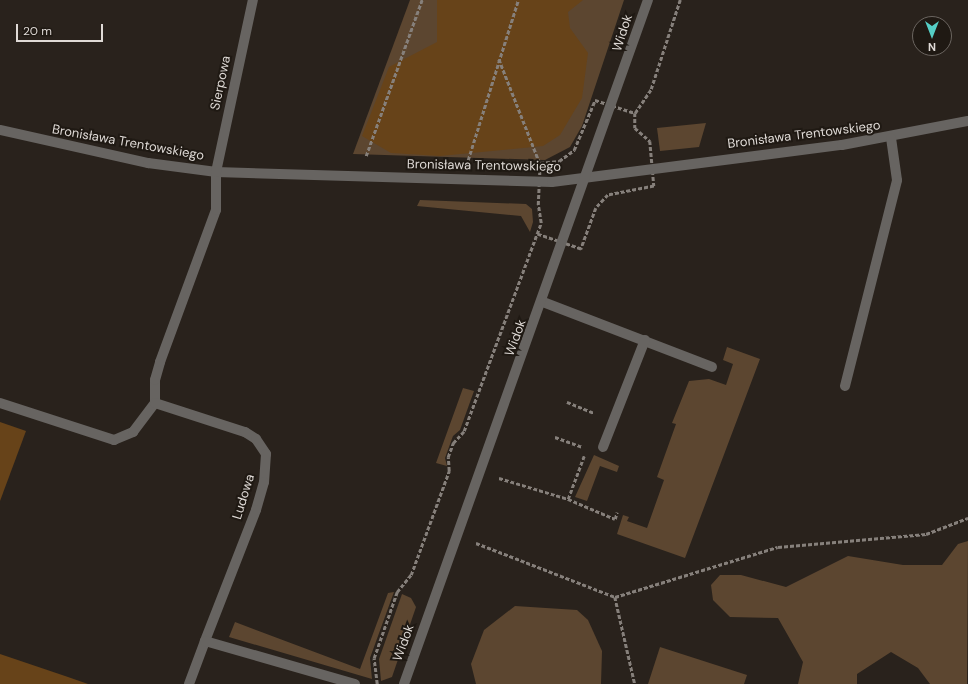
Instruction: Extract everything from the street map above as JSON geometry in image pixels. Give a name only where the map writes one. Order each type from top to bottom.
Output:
[{"type":"street","name":"Sierpowa","points":[[216,172],[253,0]]},
{"type":"street","name":"Widok","points":[[404,684],[543,302],[648,0]]},
{"type":"street","name":"Bronisława Trentowskiego","points":[[0,130],[148,163],[216,172],[552,182],[586,179],[664,165],[890,138],[968,121]]},
{"type":"street","points":[[845,386],[897,180],[890,138]]},
{"type":"street","points":[[0,403],[114,440],[133,432],[155,403],[155,380],[160,362],[216,210],[216,172]]},
{"type":"street","points":[[543,302],[712,367]]},
{"type":"street","points":[[602,447],[645,340]]},
{"type":"street","name":"Ludowa","points":[[155,403],[245,432],[256,439],[266,454],[264,482],[256,510],[189,684]]},
{"type":"street","points":[[205,641],[355,684]]},
{"type":"path","points":[[371,160],[364,160],[422,0]]},
{"type":"path","points":[[468,162],[518,0]]},
{"type":"path","points":[[635,113],[651,89],[680,0]]},
{"type":"path","points":[[499,59],[540,163],[532,163]]},
{"type":"path","points":[[460,162],[476,162]]},
{"type":"path","points":[[377,684],[374,658],[376,651],[397,592],[411,575],[449,471],[448,457],[452,443],[464,431],[537,234]]},
{"type":"path","points":[[567,402],[613,421]]},
{"type":"path","points":[[555,437],[587,448],[568,499]]},
{"type":"path","points":[[497,477],[568,499],[615,520],[617,512]]},
{"type":"path","points":[[457,536],[615,597],[778,547],[926,534],[968,518]]},
{"type":"path","points":[[615,597],[635,684]]},
{"type":"shaded area","points":[[410,0],[624,0],[582,126],[570,147],[545,160],[353,154]]},
{"type":"shaded area","points":[[437,0],[583,0],[568,12],[570,28],[588,53],[582,98],[560,135],[543,146],[440,156],[391,153],[362,136],[389,67],[437,42]]},
{"type":"shaded area","points":[[706,123],[699,147],[660,151],[657,128]]},
{"type":"shaded area","points":[[420,200],[526,204],[532,209],[533,222],[530,232],[521,216],[417,206]]},
{"type":"shaded area","points":[[727,347],[760,359],[685,558],[617,534],[623,515],[629,517],[627,521],[647,528],[664,480],[657,477],[676,424],[672,423],[689,381],[709,379],[726,385],[733,364],[723,360]]},
{"type":"shaded area","points":[[463,388],[474,391],[460,430],[453,436],[445,458],[447,466],[436,463]]},
{"type":"shaded area","points":[[0,422],[26,431],[0,501]]},
{"type":"shaded area","points":[[594,455],[619,466],[617,472],[600,466],[587,501],[575,497]]},
{"type":"shaded area","points":[[968,541],[967,684],[930,684],[918,668],[891,652],[857,674],[857,684],[798,684],[803,662],[778,618],[730,617],[713,600],[711,585],[720,575],[741,575],[786,587],[848,556],[903,565],[942,565],[958,544]]},
{"type":"shaded area","points":[[394,592],[370,658],[372,679],[229,637],[235,622],[360,669],[388,593]]},
{"type":"shaded area","points":[[402,594],[411,598],[416,607],[392,677],[381,681],[379,659]]},
{"type":"shaded area","points":[[515,606],[577,610],[588,620],[602,651],[601,684],[476,684],[471,664],[484,630]]},
{"type":"shaded area","points":[[660,647],[747,675],[744,684],[648,684]]},
{"type":"shaded area","points":[[0,654],[68,677],[88,684],[0,684]]}]
